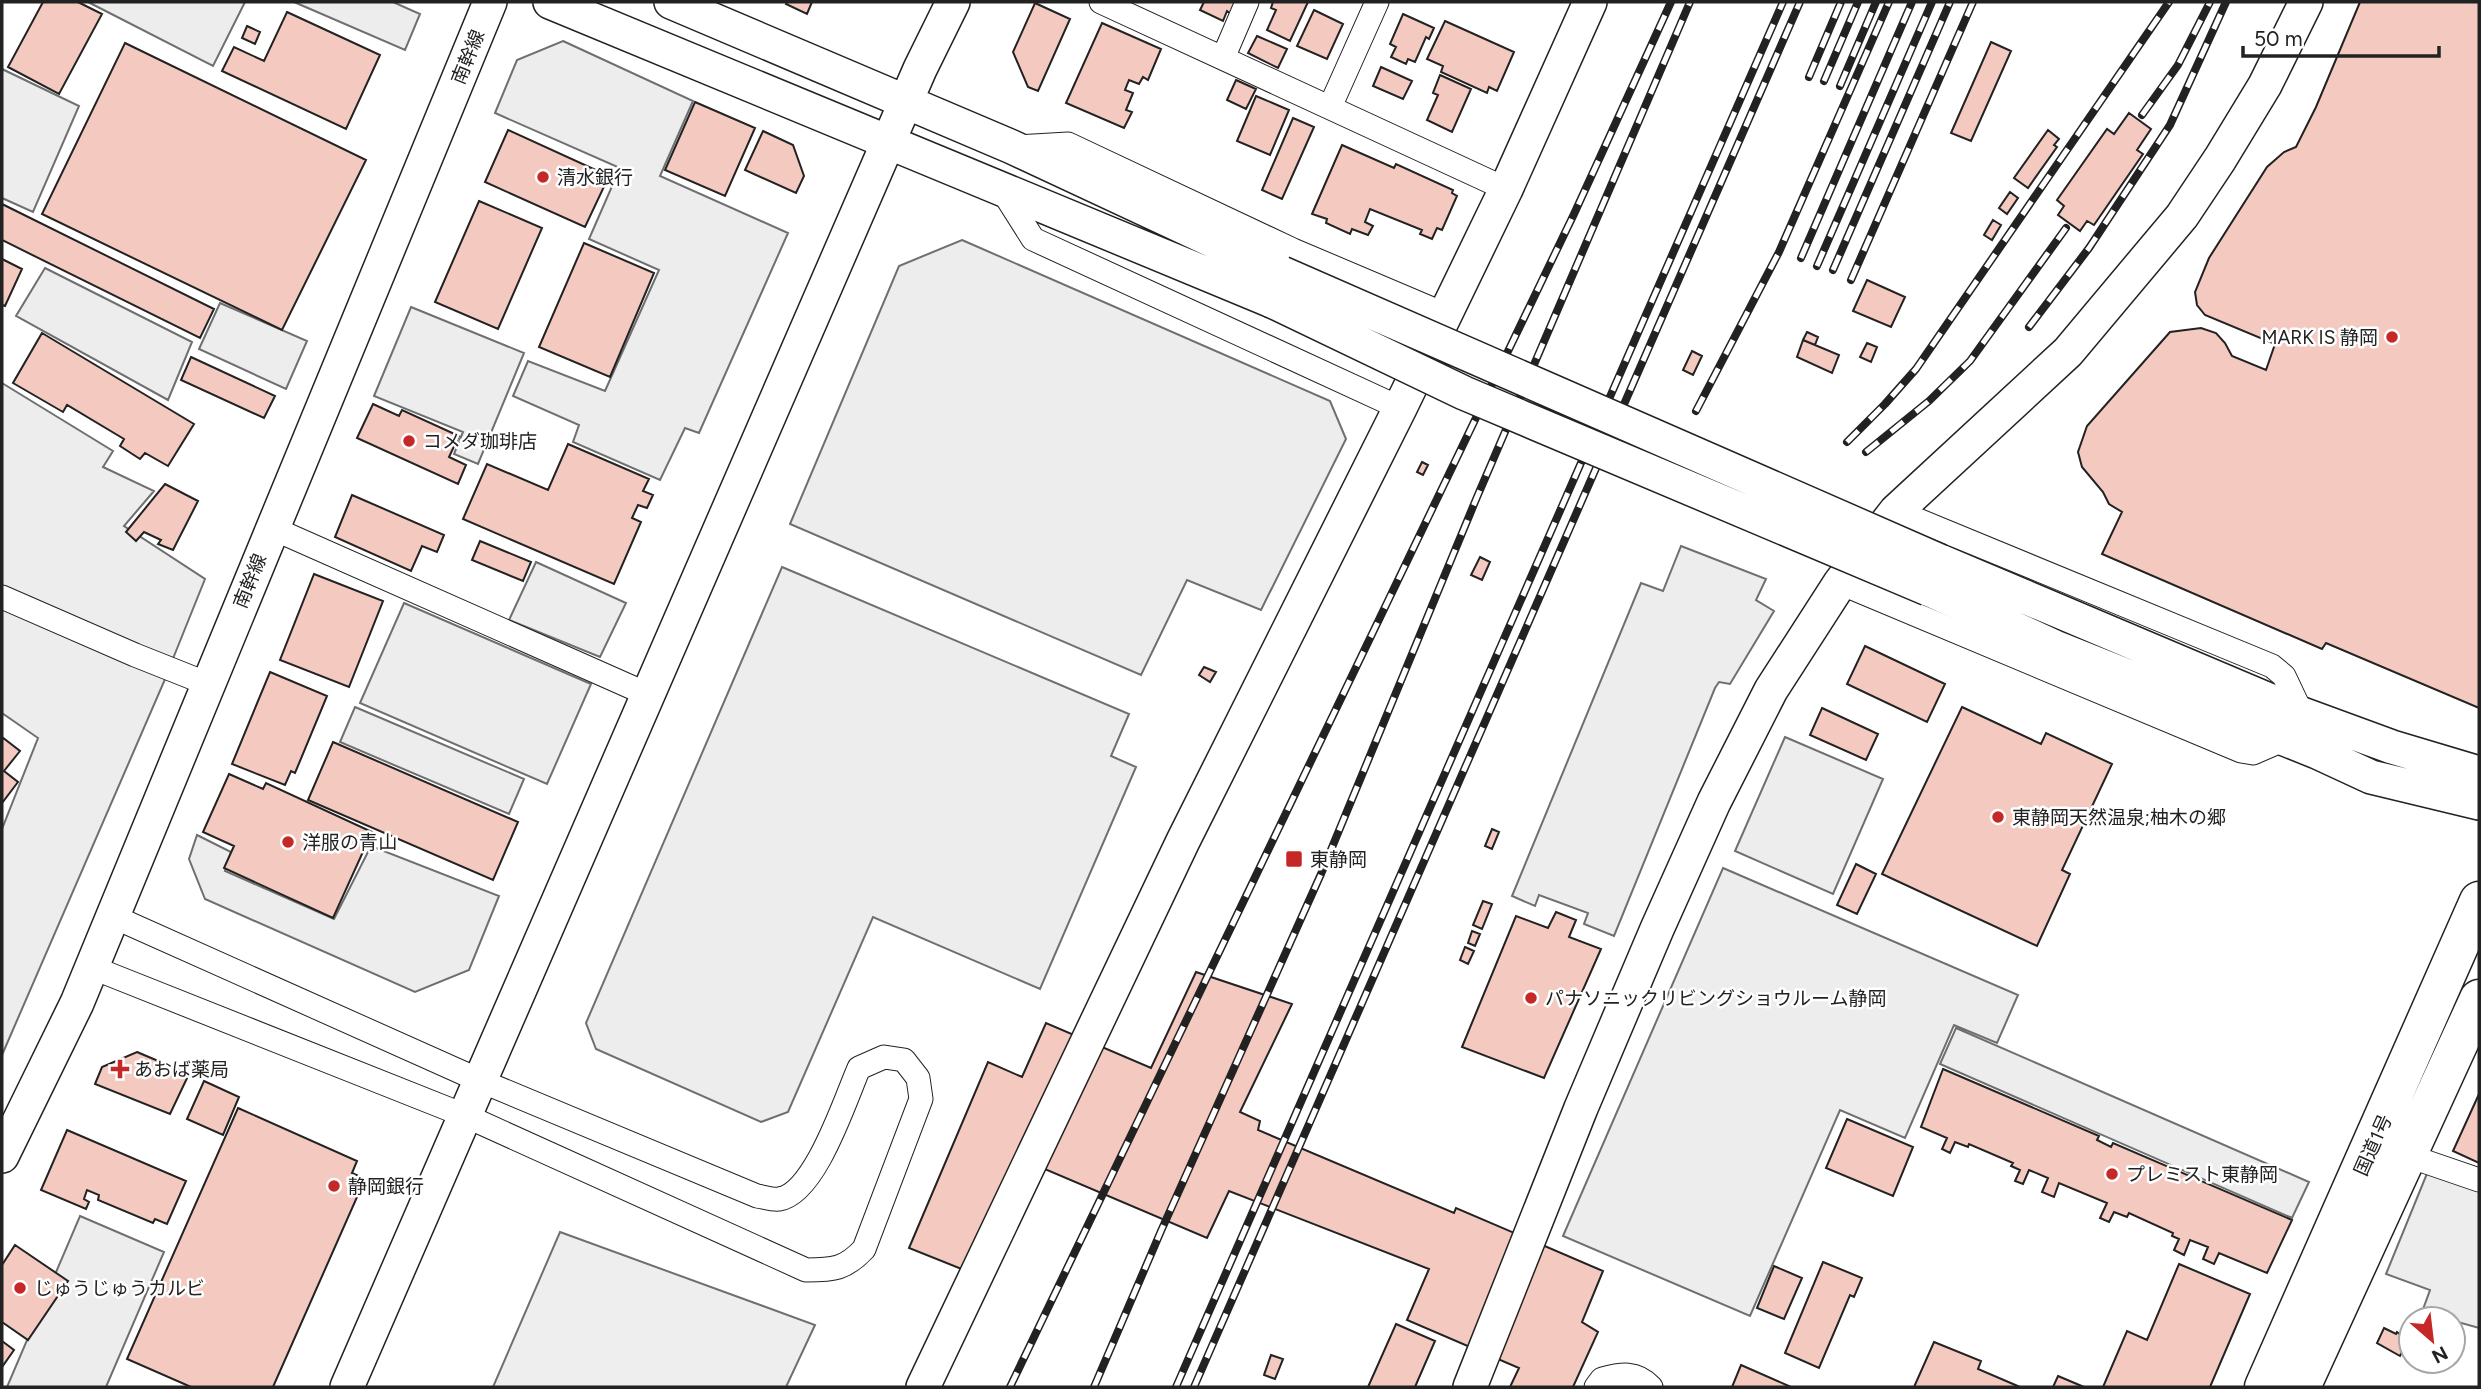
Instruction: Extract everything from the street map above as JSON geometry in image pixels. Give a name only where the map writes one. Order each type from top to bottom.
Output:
[{"type":"highway","name":"国道1号","points":[[2264,1387],[2479,901]]},
{"type":"highway","name":"国道1号","points":[[2301,1387],[2479,999]]},
{"type":"street","name":"南幹線","points":[[2,1156],[77,1003],[490,2]]},
{"type":"street","points":[[550,2],[1002,190],[1277,287]]},
{"type":"street","points":[[671,2],[1012,147],[1277,287],[1934,575],[2293,727],[2371,777],[2479,803]]},
{"type":"street","points":[[347,1387],[906,103],[953,2]]},
{"type":"street","points":[[1101,2],[1129,8],[1223,58],[1507,188]]},
{"type":"street","points":[[1223,58],[1247,2]]},
{"type":"street","points":[[1330,107],[1377,2]]},
{"type":"street","points":[[923,1387],[1177,853],[1507,188],[1590,2]]},
{"type":"street","points":[[1470,1387],[1581,1108],[1696,842],[1771,690],[1840,583],[1896,511],[2068,352],[2182,216],[2258,96],[2306,2]]},
{"type":"street","points":[[1012,147],[1068,144],[1293,250],[1444,314]]},
{"type":"street","points":[[1002,190],[1033,239],[1400,408]]},
{"type":"street","points":[[1896,511],[2272,666],[2284,676],[2293,727]]},
{"type":"street","points":[[272,528],[649,695]]},
{"type":"street","points":[[1840,583],[2241,751],[2253,753],[2293,727],[2392,747],[2479,773]]},
{"type":"street","points":[[2,597],[208,684]]},
{"type":"street","points":[[91,967],[466,1116],[806,1270],[831,1269],[851,1263],[864,1249],[921,1100],[918,1078],[904,1060],[884,1057],[859,1068],[818,1163],[798,1191],[778,1199],[757,1196],[481,1080],[112,916]]},
{"type":"street","points":[[2406,1155],[2479,1180]]},
{"type":"street","points":[[1596,1387],[1602,1379],[1621,1374],[1642,1378],[1651,1387]]},
{"type":"shaded area","points":[[88,2],[245,2],[213,66]]},
{"type":"shaded area","points":[[294,2],[393,2],[420,14],[405,50]]},
{"type":"shaded area","points":[[563,41],[693,101],[660,176],[788,233],[699,433],[685,428],[660,480],[573,442],[579,425],[513,396],[528,361],[605,391],[659,270],[589,239],[620,168],[495,113],[517,60]]},
{"type":"shaded area","points":[[2,69],[79,106],[33,212],[2,198]]},
{"type":"shaded area","points":[[962,240],[1330,401],[1346,439],[1261,610],[1187,580],[1141,675],[790,524],[899,266]]},
{"type":"shaded area","points":[[45,268],[192,342],[168,400],[16,316]]},
{"type":"shaded area","points":[[220,303],[307,341],[286,389],[199,349]]},
{"type":"shaded area","points":[[411,307],[524,353],[478,464],[454,454],[463,432],[374,396]]},
{"type":"shaded area","points":[[2,383],[113,451],[103,467],[154,491],[124,526],[205,579],[172,661],[2,589]]},
{"type":"shaded area","points":[[1681,546],[1766,579],[1756,600],[1774,611],[1730,684],[1719,682],[1715,688],[1614,936],[1584,924],[1588,913],[1539,895],[1535,906],[1512,896],[1641,583],[1663,591]]},
{"type":"shaded area","points":[[536,562],[626,603],[600,657],[509,620]]},
{"type":"shaded area","points":[[782,567],[1129,714],[1111,756],[1136,767],[1040,989],[873,917],[788,1112],[761,1122],[596,1049],[586,1023]]},
{"type":"shaded area","points":[[404,603],[591,684],[547,784],[360,703]]},
{"type":"shaded area","points":[[2,607],[166,677],[2,1055],[2,829],[38,738],[2,713]]},
{"type":"shaded area","points":[[355,707],[524,779],[509,814],[340,742]]},
{"type":"shaded area","points":[[1785,737],[1883,779],[1833,894],[1735,851]]},
{"type":"shaded area","points":[[197,835],[231,852],[225,871],[334,919],[371,846],[499,896],[469,970],[415,992],[205,899],[189,859]]},
{"type":"shaded area","points":[[1723,868],[2018,995],[1997,1043],[1954,1025],[1905,1138],[1840,1110],[1750,1316],[1563,1236]]},
{"type":"shaded area","points":[[1956,1028],[2309,1182],[2292,1218],[1940,1064]]},
{"type":"shaded area","points":[[2428,1171],[2479,1187],[2479,1328],[2467,1325],[2467,1305],[2425,1305],[2430,1290],[2386,1274]]},
{"type":"shaded area","points":[[80,1216],[164,1252],[106,1387],[7,1387]]},
{"type":"shaded area","points":[[560,1232],[815,1325],[786,1387],[493,1387]]},
{"type":"building","points":[[43,2],[78,2],[102,14],[59,94],[8,67]]},
{"type":"building","points":[[812,2],[807,14],[786,4]]},
{"type":"building","points":[[1204,2],[1237,2],[1231,14],[1227,11],[1223,21],[1200,10]]},
{"type":"building","points":[[1273,2],[1308,2],[1290,41],[1267,30],[1276,10],[1271,8]]},
{"type":"building","points":[[2360,2],[2479,2],[2479,708],[2326,643],[2322,649],[2102,554],[2122,512],[2109,504],[2103,492],[2082,467],[2078,452],[2087,426],[2170,332],[2201,328],[2216,333],[2232,356],[2266,370],[2275,344],[2205,315],[2197,305],[2195,292],[2209,258],[2267,167],[2284,152],[2296,147],[2316,107]]},
{"type":"building","points":[[1035,3],[1070,19],[1038,91],[1028,87],[1013,52]]},
{"type":"building","points":[[1314,10],[1343,24],[1327,59],[1297,46]]},
{"type":"building","points":[[287,12],[380,55],[346,129],[222,71],[234,47],[264,61]]},
{"type":"building","points":[[1403,14],[1434,28],[1429,39],[1426,37],[1415,62],[1408,59],[1406,64],[1391,57],[1396,47],[1390,44]]},
{"type":"building","points":[[1445,21],[1514,52],[1497,91],[1489,87],[1487,93],[1441,72],[1443,66],[1427,59]]},
{"type":"building","points":[[1102,23],[1161,49],[1148,80],[1143,77],[1139,84],[1129,80],[1125,90],[1133,93],[1126,110],[1132,112],[1124,128],[1066,103]]},
{"type":"building","points":[[247,26],[260,32],[255,44],[242,38]]},
{"type":"building","points":[[1257,36],[1287,49],[1278,68],[1248,53]]},
{"type":"building","points":[[1991,42],[2011,51],[1971,141],[1951,133]]},
{"type":"building","points":[[125,43],[366,160],[282,330],[42,214]]},
{"type":"building","points":[[1381,67],[1412,81],[1403,99],[1373,86]]},
{"type":"building","points":[[1440,75],[1471,89],[1452,132],[1427,120],[1438,95],[1433,93]]},
{"type":"building","points":[[1236,80],[1256,89],[1246,109],[1227,100]]},
{"type":"building","points":[[1256,96],[1289,110],[1270,155],[1237,141]]},
{"type":"building","points":[[695,102],[755,128],[725,196],[665,170]]},
{"type":"building","points":[[2129,113],[2151,129],[2137,150],[2143,154],[2094,225],[2087,221],[2080,231],[2058,215],[2064,206],[2057,200],[2107,129],[2114,134]]},
{"type":"building","points":[[1293,118],[1314,127],[1282,199],[1262,190]]},
{"type":"building","points":[[508,130],[609,176],[585,227],[485,182]]},
{"type":"building","points":[[2048,130],[2059,139],[2054,145],[2057,147],[2028,188],[2014,178]]},
{"type":"building","points":[[763,131],[793,145],[804,176],[796,193],[745,170]]},
{"type":"building","points":[[1342,145],[1394,168],[1396,164],[1453,190],[1452,193],[1457,196],[1442,230],[1437,228],[1432,239],[1420,234],[1422,230],[1370,209],[1365,222],[1373,226],[1368,235],[1352,229],[1350,234],[1326,223],[1327,219],[1312,214]]},
{"type":"building","points":[[2010,192],[2018,198],[2007,214],[1999,208]]},
{"type":"building","points":[[479,201],[542,228],[498,329],[435,302]]},
{"type":"building","points":[[2,204],[214,309],[200,338],[2,240]]},
{"type":"building","points":[[1993,220],[2001,225],[1992,240],[1984,235]]},
{"type":"building","points":[[584,243],[654,273],[610,377],[539,347]]},
{"type":"building","points":[[2,259],[22,269],[5,306],[2,305]]},
{"type":"building","points":[[1867,280],[1905,297],[1891,327],[1853,311]]},
{"type":"building","points":[[1807,332],[1818,337],[1815,345],[1803,340]]},
{"type":"building","points":[[42,333],[194,424],[168,466],[145,453],[140,459],[120,446],[124,439],[67,405],[63,412],[13,383]]},
{"type":"building","points":[[1803,340],[1839,355],[1832,373],[1797,357]]},
{"type":"building","points":[[1867,343],[1877,347],[1871,362],[1860,357]]},
{"type":"building","points":[[1692,351],[1702,356],[1693,375],[1683,370]]},
{"type":"building","points":[[191,357],[275,396],[264,418],[181,380]]},
{"type":"building","points":[[373,404],[399,416],[402,410],[459,436],[449,457],[466,465],[458,484],[357,438]]},
{"type":"building","points":[[568,444],[649,479],[643,491],[653,495],[647,508],[638,505],[632,518],[641,522],[614,584],[463,519],[487,464],[548,490]]},
{"type":"building","points":[[1422,462],[1428,465],[1423,475],[1417,472]]},
{"type":"building","points":[[165,484],[198,501],[173,550],[158,544],[161,540],[144,532],[136,541],[126,532]]},
{"type":"building","points":[[352,495],[444,535],[437,552],[422,546],[411,571],[335,537]]},
{"type":"building","points":[[480,541],[531,562],[523,581],[472,560]]},
{"type":"building","points":[[1480,557],[1490,562],[1482,580],[1471,575]]},
{"type":"building","points":[[314,574],[383,601],[349,687],[280,660]]},
{"type":"building","points":[[1865,646],[1945,684],[1927,722],[1847,684]]},
{"type":"building","points":[[1204,667],[1216,672],[1210,682],[1199,675]]},
{"type":"building","points":[[270,672],[327,696],[295,773],[291,771],[285,785],[232,764]]},
{"type":"building","name":"東静岡天然温泉;柚木の郷","points":[[1962,707],[2041,744],[2046,733],[2112,764],[2062,870],[2070,874],[2037,946],[1882,874]]},
{"type":"building","points":[[1822,708],[1878,734],[1866,760],[1810,735]]},
{"type":"building","points":[[2,737],[20,751],[4,771],[18,782],[2,803]]},
{"type":"building","points":[[333,742],[518,822],[493,880],[308,800]]},
{"type":"building","points":[[229,774],[263,789],[266,783],[372,832],[333,918],[224,868],[234,846],[203,832]]},
{"type":"building","points":[[1492,829],[1499,832],[1492,849],[1485,846]]},
{"type":"building","points":[[1856,864],[1876,874],[1857,914],[1837,905]]},
{"type":"building","points":[[1483,901],[1492,904],[1482,929],[1473,925]]},
{"type":"building","name":"パナソニックリビングショウルーム静岡","points":[[1556,912],[1576,920],[1569,937],[1601,949],[1544,1078],[1462,1047],[1516,916],[1548,928]]},
{"type":"building","points":[[1472,931],[1480,934],[1475,946],[1468,943]]},
{"type":"building","points":[[1465,947],[1474,951],[1468,964],[1460,960]]},
{"type":"building","points":[[1196,972],[1292,1004],[1240,1112],[1260,1121],[1258,1130],[1454,1213],[1456,1208],[1603,1271],[1582,1322],[1598,1332],[1573,1387],[1510,1387],[1519,1368],[1407,1320],[1429,1269],[1229,1191],[1207,1238],[1019,1158],[964,1270],[909,1248],[988,1062],[1022,1077],[1046,1023],[1151,1068]]},
{"type":"building","points":[[137,1052],[189,1074],[170,1114],[95,1084],[102,1067]]},
{"type":"building","name":"プレミスト東静岡","points":[[1943,1069],[2099,1136],[2097,1140],[2111,1147],[2113,1143],[2292,1220],[2267,1273],[2219,1253],[2214,1264],[2203,1259],[2208,1247],[2190,1240],[2184,1255],[2174,1250],[2179,1239],[2172,1236],[2173,1233],[2129,1213],[2127,1217],[2114,1212],[2109,1222],[2100,1218],[2107,1203],[2059,1183],[2054,1197],[2042,1192],[2048,1178],[2029,1170],[2023,1184],[2015,1181],[2020,1170],[2011,1166],[2013,1163],[1969,1144],[1968,1147],[1955,1142],[1950,1153],[1942,1149],[1947,1138],[1921,1127]]},
{"type":"building","points":[[204,1081],[239,1097],[223,1135],[187,1119]]},
{"type":"building","points":[[2479,1094],[2479,1163],[2453,1151]]},
{"type":"building","points":[[238,1108],[357,1161],[352,1173],[365,1179],[273,1387],[191,1387],[127,1359]]},
{"type":"building","points":[[1847,1119],[1913,1147],[1893,1196],[1826,1168]]},
{"type":"building","points":[[67,1130],[186,1181],[167,1224],[155,1219],[153,1223],[98,1200],[99,1195],[87,1190],[84,1199],[89,1202],[86,1209],[41,1190]]},
{"type":"building","points":[[15,1245],[68,1281],[28,1340],[2,1322],[2,1265]]},
{"type":"building","points":[[1823,1262],[1862,1278],[1854,1297],[1850,1295],[1819,1368],[1785,1353]]},
{"type":"building","points":[[2179,1264],[2250,1294],[2210,1387],[2103,1387],[2127,1331],[2147,1340]]},
{"type":"building","points":[[1774,1266],[1802,1278],[1784,1319],[1757,1308]]},
{"type":"building","points":[[1396,1324],[1435,1341],[1415,1387],[1368,1387]]},
{"type":"building","points":[[2384,1328],[2396,1334],[2397,1332],[2397,1354],[2377,1343]]},
{"type":"building","points":[[2,1341],[14,1350],[2,1367]]},
{"type":"building","points":[[1934,1342],[1981,1361],[1978,1369],[2020,1387],[1914,1387]]},
{"type":"building","points":[[1271,1355],[1283,1359],[1275,1379],[1264,1375]]},
{"type":"building","points":[[1741,1365],[1791,1387],[1732,1387]]},
{"type":"building","points":[[2058,1376],[2084,1387],[2053,1387]]},
{"type":"railway","points":[[1010,1387],[1574,214],[1671,2]]},
{"type":"railway","points":[[1094,1387],[1321,874],[1477,497],[1690,2]]},
{"type":"railway","points":[[1176,1387],[1783,2]]},
{"type":"railway","points":[[1194,1387],[1800,2]]},
{"type":"railway","points":[[1809,77],[1841,2]]},
{"type":"railway","points":[[1824,81],[1858,2]]},
{"type":"railway","points":[[1840,86],[1876,2]]},
{"type":"railway","points":[[1696,411],[1779,252],[1889,2]]},
{"type":"railway","points":[[1801,258],[1912,2]]},
{"type":"railway","points":[[1817,266],[1932,2]]},
{"type":"railway","points":[[1833,270],[1950,2]]},
{"type":"railway","points":[[1851,280],[1973,2]]},
{"type":"railway","points":[[1847,442],[1916,369],[2169,2]]},
{"type":"railway","points":[[2142,115],[2178,65],[2210,2]]},
{"type":"railway","points":[[2029,327],[2089,248],[2170,125],[2226,2]]},
{"type":"railway","points":[[1866,452],[1929,401],[1970,361],[2066,228]]},
{"type":"place","name":"清水銀行","points":[[543,177]]},
{"type":"place","name":"MARK IS 静岡","points":[[2392,337]]},
{"type":"place","name":"コメダ珈琲店","points":[[409,441]]},
{"type":"place","name":"東静岡天然温泉;柚木の郷","points":[[1998,817]]},
{"type":"place","name":"洋服の青山","points":[[288,842]]},
{"type":"place","name":"東静岡","points":[[1294,859]]},
{"type":"place","name":"パナソニックリビングショウルーム静岡","points":[[1531,998]]},
{"type":"place","name":"あおば薬局","points":[[120,1069]]},
{"type":"place","name":"プレミスト東静岡","points":[[2112,1174]]},
{"type":"place","name":"静岡銀行","points":[[334,1186]]},
{"type":"place","name":"じゅうじゅうカルビ","points":[[20,1288]]}]
